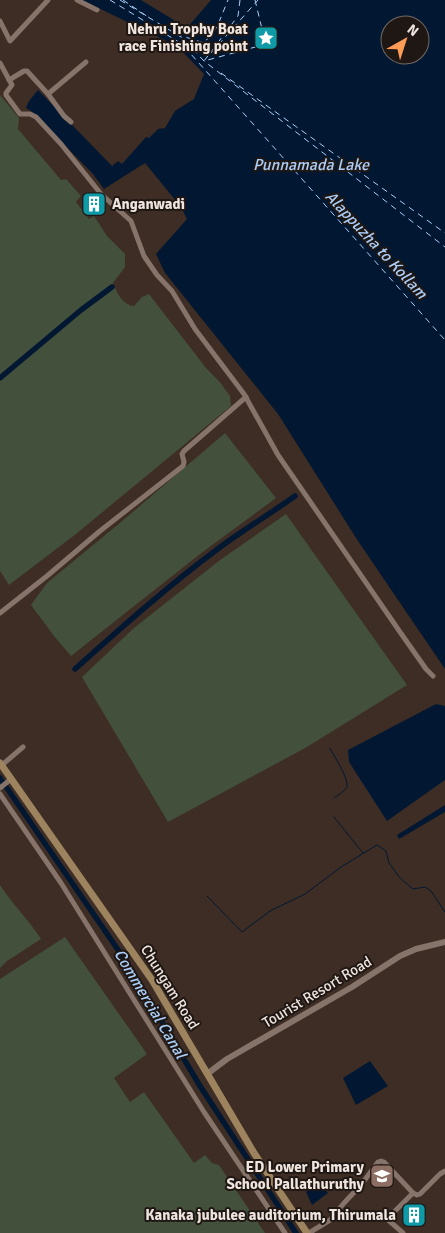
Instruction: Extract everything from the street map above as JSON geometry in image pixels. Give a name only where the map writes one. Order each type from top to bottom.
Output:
[{"type":"main road","name":"Chungam Road","points":[[1,764],[10,780],[152,980],[254,1153],[308,1233]]},
{"type":"street","points":[[0,22],[10,41],[48,0]]},
{"type":"street","points":[[77,0],[97,10]]},
{"type":"street","points":[[262,30],[260,38],[262,45],[271,46]]},
{"type":"street","points":[[48,94],[86,62]]},
{"type":"street","points":[[0,63],[12,85],[6,95],[17,112],[36,117],[61,144],[101,194],[130,221],[144,256],[157,275],[172,291],[195,329],[246,397],[278,455],[400,632],[433,676]]},
{"type":"street","points":[[9,80],[25,70],[71,122]]},
{"type":"street","points":[[0,613],[182,466],[184,462],[182,454],[184,451],[246,397]]},
{"type":"street","points":[[1,764],[23,747]]},
{"type":"street","points":[[0,788],[10,780]]},
{"type":"street","points":[[0,794],[61,883],[204,1112],[285,1233]]},
{"type":"street","name":"Tourist Resort Road","points":[[207,1074],[227,1059],[352,987],[400,956],[416,949],[445,942]]},
{"type":"street","points":[[308,1233],[330,1220],[344,1202],[362,1185],[378,1162],[384,1162],[417,1195],[445,1171]]},
{"type":"street","points":[[403,1233],[388,1219],[413,1193]]},
{"type":"green space","points":[[0,95],[19,118],[18,129],[61,180],[66,179],[81,196],[76,202],[89,219],[94,216],[107,236],[125,254],[125,267],[113,283],[121,298],[134,306],[142,297],[149,294],[230,396],[231,406],[76,534],[9,585],[0,571]]},
{"type":"green space","points":[[225,433],[276,498],[200,554],[71,656],[31,605],[47,583]]},
{"type":"green space","points":[[286,514],[407,685],[307,747],[168,822],[82,677],[134,628],[220,560]]},
{"type":"green space","points":[[0,885],[41,939],[7,961],[0,968]]},
{"type":"green space","points":[[65,937],[147,1054],[114,1078],[130,1102],[144,1092],[194,1163],[205,1155],[212,1163],[219,1165],[265,1233],[0,1233],[0,979]]},
{"type":"water","name":"Punnamada Lake","points":[[82,0],[141,0],[187,28],[211,0],[445,0],[445,669],[358,541],[278,414],[165,273],[156,254],[187,219],[181,207],[145,163],[104,189],[93,174],[26,108],[38,90],[112,166],[118,161],[122,164],[146,137],[149,138],[158,129],[165,128],[175,111],[194,99],[204,74],[177,46]]},
{"type":"water","points":[[436,704],[445,706],[445,780],[387,821],[349,762],[348,750]]},
{"type":"water","points":[[445,805],[445,812],[399,839],[397,835]]},
{"type":"water","points":[[370,1061],[388,1086],[356,1105],[343,1078]]},
{"type":"water","points":[[317,1181],[328,1193],[312,1205],[306,1192]]},
{"type":"waterway","points":[[0,378],[81,310],[112,287]]},
{"type":"waterway","points":[[75,669],[200,562],[295,496]]},
{"type":"waterway","points":[[330,748],[344,773],[347,783],[347,787],[334,798]]},
{"type":"waterway","name":"Commercial Canal","points":[[0,778],[125,960],[200,1086],[296,1233]]},
{"type":"waterway","points":[[334,817],[363,853]]},
{"type":"waterway","points":[[207,896],[242,932],[270,911],[305,894],[341,867],[377,845],[386,851],[389,863],[400,878],[413,889],[425,887],[431,891],[445,912]]},
{"type":"ferry route","points":[[110,0],[182,44],[445,340]]},
{"type":"ferry route","points":[[120,0],[181,37],[204,61],[445,247]]},
{"type":"ferry route","points":[[123,0],[151,19]]},
{"type":"ferry route","points":[[176,34],[204,43],[217,27],[228,0]]},
{"type":"ferry route","points":[[240,0],[238,16],[204,61],[259,46]]},
{"type":"ferry route","points":[[255,0],[262,29]]},
{"type":"ferry route","points":[[211,53],[258,0]]},
{"type":"ferry route","points":[[221,73],[445,233]]},
{"type":"place","name":"Nehru Trophy Boat race Finishing point","points":[[266,38]]},
{"type":"place","name":"Anganwadi","points":[[94,204]]},
{"type":"place","name":"ED Lower Primary School Pallathuruthy","points":[[382,1176]]},
{"type":"place","name":"Kanaka jubulee auditorium, Thirumala","points":[[414,1215]]},
{"type":"water label","name":"Alappuzha to Kollam","points":[[376,245]]}]
